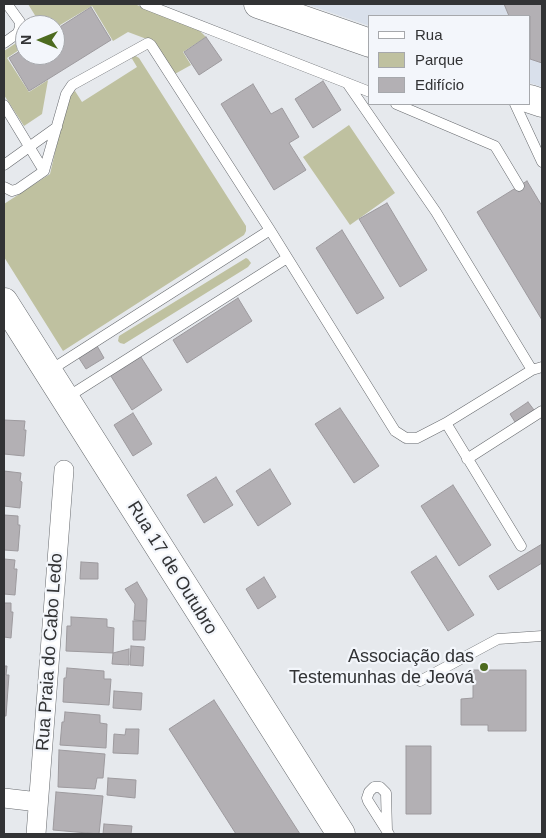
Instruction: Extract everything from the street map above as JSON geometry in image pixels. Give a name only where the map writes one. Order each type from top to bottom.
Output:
[{"type":"main road","points":[[258,4],[368,42]]},
{"type":"main road","name":"Rua 17 de Outubro","points":[[4,302],[341,834]]},
{"type":"street","name":"Rua Praia do Cabo Ledo","points":[[36,834],[64,470]]},
{"type":"street","points":[[4,798],[38,802]]},
{"type":"lane","points":[[4,43],[18,33],[20,27],[20,22],[7,4]]},
{"type":"lane","points":[[145,4],[368,91]]},
{"type":"lane","points":[[4,186],[12,191],[18,189],[44,171],[66,94],[72,84],[143,45],[151,45],[270,230],[395,431],[406,438],[417,438],[446,423],[537,368],[436,212],[347,83]]},
{"type":"lane","points":[[4,105],[44,171]]},
{"type":"lane","points":[[398,105],[495,146],[519,186]]},
{"type":"lane","points":[[515,105],[542,162]]},
{"type":"lane","points":[[4,165],[57,127]]},
{"type":"lane","points":[[48,372],[270,230]]},
{"type":"lane","points":[[65,398],[287,258]]},
{"type":"lane","points":[[467,459],[542,411]]},
{"type":"lane","points":[[446,423],[521,546]]},
{"type":"lane","points":[[420,681],[498,639],[542,636]]},
{"type":"shaded area","points":[[306,4],[542,4],[542,87],[531,83],[531,15],[368,15],[368,25]]},
{"type":"green space","points":[[28,4],[134,4],[194,25],[206,37],[183,52],[191,65],[173,75],[152,41],[128,32],[113,41],[92,6],[65,22],[65,15],[35,15]]},
{"type":"green space","points":[[15,44],[15,53],[7,58],[29,92],[48,80],[42,114],[24,126],[4,95],[4,51]]},
{"type":"green space","points":[[134,55],[139,58],[246,226],[246,231],[244,235],[63,351],[4,257],[4,204],[50,174],[68,96],[75,91],[82,102],[137,67],[131,57]]},
{"type":"green space","points":[[349,125],[395,193],[350,225],[303,157]]},
{"type":"green space","points":[[246,258],[251,263],[248,267],[124,344],[118,341],[119,336]]},
{"type":"building","points":[[504,4],[542,4],[542,63],[531,59],[531,15],[509,15]]},
{"type":"building","points":[[91,7],[111,40],[29,91],[9,58],[15,54],[15,65],[65,65],[65,24]]},
{"type":"building","points":[[206,37],[222,60],[199,75],[184,52]]},
{"type":"building","points":[[323,81],[341,110],[313,128],[295,99]]},
{"type":"building","points":[[253,84],[271,114],[282,108],[299,137],[289,143],[306,170],[274,190],[221,104]]},
{"type":"building","points":[[527,181],[542,206],[542,320],[477,212]]},
{"type":"building","points":[[387,203],[427,270],[400,287],[359,219]]},
{"type":"building","points":[[342,230],[384,298],[357,314],[316,248]]},
{"type":"building","points":[[238,298],[252,321],[187,363],[173,340]]},
{"type":"building","points":[[96,344],[104,358],[86,369],[77,355]]},
{"type":"building","points":[[139,354],[162,390],[132,410],[109,373]]},
{"type":"building","points":[[528,402],[534,410],[515,422],[510,414]]},
{"type":"building","points":[[340,408],[379,466],[354,483],[315,424]]},
{"type":"building","points":[[133,413],[152,444],[133,456],[114,425]]},
{"type":"building","points":[[4,420],[25,421],[24,456],[4,454]]},
{"type":"building","points":[[270,469],[291,504],[258,526],[236,491]]},
{"type":"building","points":[[4,471],[21,473],[20,508],[4,506]]},
{"type":"building","points":[[216,477],[233,505],[204,523],[187,495]]},
{"type":"building","points":[[453,485],[491,545],[459,566],[421,506]]},
{"type":"building","points":[[4,515],[18,516],[18,525],[20,525],[18,551],[4,550]]},
{"type":"building","points":[[542,544],[542,563],[498,590],[489,576]]},
{"type":"building","points":[[436,556],[474,615],[448,631],[411,572]]},
{"type":"building","points":[[4,559],[15,560],[14,569],[17,569],[15,595],[4,594]]},
{"type":"building","points":[[81,562],[98,563],[98,579],[80,579]]},
{"type":"building","points":[[264,577],[276,597],[258,609],[246,589]]},
{"type":"building","points":[[137,582],[147,599],[146,621],[134,620],[135,604],[125,589]]},
{"type":"building","points":[[4,603],[11,603],[11,612],[13,612],[11,638],[4,637]]},
{"type":"building","points":[[71,617],[107,619],[107,627],[114,628],[113,653],[66,651],[67,626],[71,626]]},
{"type":"building","points":[[133,621],[146,621],[145,640],[133,640]]},
{"type":"building","points":[[131,646],[144,647],[143,666],[130,665]]},
{"type":"building","points":[[129,649],[129,665],[112,664],[113,653]]},
{"type":"building","points":[[4,666],[7,666],[6,675],[9,675],[6,716],[4,716]]},
{"type":"building","points":[[67,668],[104,671],[104,679],[111,679],[109,705],[63,702],[64,678],[66,678]]},
{"type":"building","points":[[473,670],[526,670],[526,731],[488,731],[488,725],[461,725],[461,699],[473,698]]},
{"type":"building","points":[[114,691],[142,693],[141,710],[113,708]]},
{"type":"building","points":[[214,700],[300,834],[236,834],[169,729]]},
{"type":"building","points":[[65,712],[100,715],[100,723],[107,724],[106,748],[60,745]]},
{"type":"building","points":[[126,729],[139,729],[138,754],[113,753],[114,734],[125,735]]},
{"type":"building","points":[[406,746],[431,746],[431,814],[406,814]]},
{"type":"building","points":[[59,750],[105,754],[103,778],[97,778],[95,789],[58,787]]},
{"type":"building","points":[[108,778],[136,780],[135,798],[107,795]]},
{"type":"building","points":[[56,792],[103,796],[99,834],[53,830]]},
{"type":"building","points":[[104,824],[132,826],[131,834],[103,834]]},
{"type":"place","name":"Associação das Testemunhas de Jeová","points":[[484,667]]}]
